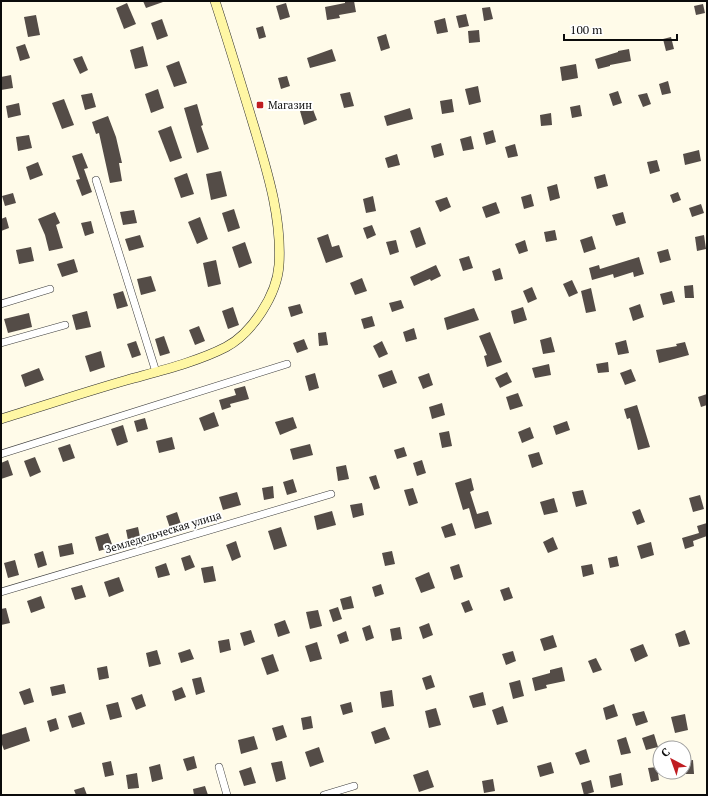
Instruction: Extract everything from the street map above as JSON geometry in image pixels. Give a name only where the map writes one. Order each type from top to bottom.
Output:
[{"type":"main road","points":[[1,419],[85,392],[156,372],[227,347],[248,331],[259,317],[268,300],[279,267],[279,231],[270,181],[215,1]]},
{"type":"street","points":[[96,180],[156,372]]},
{"type":"street","points":[[1,304],[50,289]]},
{"type":"street","points":[[1,343],[65,325]]},
{"type":"street","points":[[1,454],[287,364]]},
{"type":"street","name":"Земледельческая улица","points":[[1,592],[331,494]]},
{"type":"street","points":[[219,767],[227,795]]},
{"type":"street","points":[[324,795],[354,786]]},
{"type":"building","points":[[143,1],[163,1],[163,2],[146,8]]},
{"type":"building","points":[[345,1],[354,1],[356,12],[339,15],[340,18],[327,20],[325,7],[345,3]]},
{"type":"building","points":[[127,3],[136,24],[124,29],[116,8]]},
{"type":"building","points":[[286,3],[290,17],[280,20],[276,6]]},
{"type":"building","points":[[703,4],[705,13],[696,15],[694,6]]},
{"type":"building","points":[[490,7],[493,19],[484,21],[482,8]]},
{"type":"building","points":[[466,14],[469,26],[459,28],[456,16]]},
{"type":"building","points":[[36,15],[40,35],[28,37],[24,17]]},
{"type":"building","points":[[445,18],[448,32],[437,34],[434,21]]},
{"type":"building","points":[[162,19],[168,36],[157,40],[151,23]]},
{"type":"building","points":[[263,26],[266,37],[259,39],[256,28]]},
{"type":"building","points":[[479,30],[480,42],[469,43],[468,31]]},
{"type":"building","points":[[386,34],[390,48],[381,51],[377,37]]},
{"type":"building","points":[[671,37],[674,49],[666,51],[663,39]]},
{"type":"building","points":[[25,44],[30,58],[20,61],[16,47]]},
{"type":"building","points":[[143,46],[148,66],[135,69],[130,50]]},
{"type":"building","points":[[332,49],[336,61],[310,68],[307,58]]},
{"type":"building","points":[[629,49],[631,61],[598,69],[595,59]]},
{"type":"building","points":[[82,56],[88,70],[80,74],[73,59]]},
{"type":"building","points":[[179,61],[187,83],[174,87],[166,66]]},
{"type":"building","points":[[576,64],[578,78],[562,81],[560,67]]},
{"type":"building","points":[[11,75],[13,88],[1,90],[1,77]]},
{"type":"building","points":[[287,76],[290,86],[281,89],[278,78]]},
{"type":"building","points":[[668,81],[671,93],[662,95],[659,84]]},
{"type":"building","points":[[478,86],[481,102],[469,105],[465,89]]},
{"type":"building","points":[[158,89],[164,108],[151,113],[145,94]]},
{"type":"building","points":[[618,91],[622,103],[613,106],[609,94]]},
{"type":"building","points":[[350,92],[354,106],[344,108],[340,94]]},
{"type":"building","points":[[92,93],[96,107],[85,110],[81,95]]},
{"type":"building","points":[[647,93],[651,104],[643,107],[638,95]]},
{"type":"building","points":[[64,99],[74,125],[62,129],[52,103]]},
{"type":"building","points":[[452,99],[454,112],[442,114],[440,101]]},
{"type":"building","points":[[19,103],[21,115],[8,118],[6,106]]},
{"type":"building","points":[[197,104],[203,125],[201,126],[209,149],[197,153],[184,108]]},
{"type":"building","points":[[580,105],[582,116],[572,118],[570,107]]},
{"type":"building","points":[[312,107],[317,120],[304,125],[300,111]]},
{"type":"building","points":[[410,108],[413,119],[387,126],[384,116]]},
{"type":"building","points":[[551,113],[552,125],[541,126],[540,115]]},
{"type":"building","points":[[108,116],[116,137],[122,163],[119,163],[122,181],[110,183],[99,133],[96,134],[92,122]]},
{"type":"building","points":[[171,126],[182,158],[170,162],[158,131]]},
{"type":"building","points":[[493,130],[496,142],[486,145],[483,133]]},
{"type":"building","points":[[29,135],[32,148],[18,151],[16,137]]},
{"type":"building","points":[[471,136],[474,149],[463,151],[460,139]]},
{"type":"building","points":[[441,143],[444,155],[434,158],[431,146]]},
{"type":"building","points":[[515,144],[518,156],[508,158],[505,147]]},
{"type":"building","points":[[699,150],[701,161],[685,165],[683,154]]},
{"type":"building","points":[[82,153],[88,168],[84,169],[92,192],[82,196],[76,180],[80,179],[72,156]]},
{"type":"building","points":[[397,154],[400,165],[388,168],[385,158]]},
{"type":"building","points":[[657,160],[660,171],[650,174],[647,162]]},
{"type":"building","points":[[38,162],[43,175],[30,180],[26,167]]},
{"type":"building","points":[[221,171],[227,196],[211,200],[206,174]]},
{"type":"building","points":[[187,173],[194,194],[181,198],[174,178]]},
{"type":"building","points":[[605,174],[608,186],[597,189],[594,177]]},
{"type":"building","points":[[557,184],[560,198],[550,201],[547,187]]},
{"type":"building","points":[[678,192],[681,200],[673,203],[670,195]]},
{"type":"building","points":[[13,193],[16,203],[5,206],[2,196]]},
{"type":"building","points":[[531,194],[534,206],[524,209],[521,197]]},
{"type":"building","points":[[373,196],[376,211],[366,213],[363,199]]},
{"type":"building","points":[[447,197],[451,207],[440,212],[435,201]]},
{"type":"building","points":[[496,202],[500,213],[486,218],[482,207]]},
{"type":"building","points":[[701,204],[704,213],[692,217],[689,208]]},
{"type":"building","points":[[234,209],[240,228],[228,232],[222,213]]},
{"type":"building","points":[[134,210],[137,223],[123,225],[120,212]]},
{"type":"building","points":[[55,212],[60,223],[56,225],[63,248],[49,251],[45,235],[38,219]]},
{"type":"building","points":[[623,212],[626,223],[616,226],[612,215]]},
{"type":"building","points":[[6,217],[9,228],[1,231],[1,219]]},
{"type":"building","points":[[200,217],[208,239],[197,244],[188,222]]},
{"type":"building","points":[[91,221],[94,233],[85,236],[81,223]]},
{"type":"building","points":[[372,225],[376,235],[367,239],[363,228]]},
{"type":"building","points":[[420,227],[426,244],[416,248],[410,231]]},
{"type":"building","points":[[555,230],[557,240],[546,242],[544,232]]},
{"type":"building","points":[[328,234],[332,247],[339,245],[343,257],[326,263],[317,238]]},
{"type":"building","points":[[140,235],[144,247],[129,251],[125,239]]},
{"type":"building","points":[[704,235],[706,249],[697,251],[695,237]]},
{"type":"building","points":[[592,236],[596,249],[584,253],[580,240]]},
{"type":"building","points":[[396,240],[399,252],[390,255],[386,242]]},
{"type":"building","points":[[525,240],[528,251],[519,254],[515,244]]},
{"type":"building","points":[[245,242],[252,263],[239,268],[232,247]]},
{"type":"building","points":[[31,247],[34,261],[19,264],[16,250]]},
{"type":"building","points":[[668,249],[671,260],[660,263],[657,252]]},
{"type":"building","points":[[469,256],[473,268],[463,271],[459,259]]},
{"type":"building","points":[[639,257],[644,274],[634,277],[633,272],[614,278],[613,274],[592,280],[589,268],[599,265],[600,269]]},
{"type":"building","points":[[74,259],[78,272],[62,277],[57,264]]},
{"type":"building","points":[[216,260],[221,284],[208,287],[203,263]]},
{"type":"building","points":[[436,265],[441,276],[431,281],[430,279],[414,286],[410,277]]},
{"type":"building","points":[[500,268],[503,279],[495,281],[492,271]]},
{"type":"building","points":[[151,276],[156,291],[141,295],[137,279]]},
{"type":"building","points":[[362,278],[367,291],[355,295],[350,283]]},
{"type":"building","points":[[572,280],[578,293],[569,297],[563,284]]},
{"type":"building","points":[[693,285],[694,298],[685,298],[684,286]]},
{"type":"building","points":[[532,287],[537,299],[528,303],[523,291]]},
{"type":"building","points":[[591,288],[596,311],[586,313],[581,291]]},
{"type":"building","points":[[123,291],[128,306],[117,309],[113,294]]},
{"type":"building","points":[[672,291],[675,302],[663,305],[660,294]]},
{"type":"building","points":[[401,300],[404,308],[392,312],[389,303]]},
{"type":"building","points":[[300,304],[303,313],[291,317],[288,307]]},
{"type":"building","points":[[640,304],[644,317],[633,321],[629,308]]},
{"type":"building","points":[[233,307],[239,325],[228,329],[222,311]]},
{"type":"building","points":[[523,307],[527,320],[514,324],[511,311]]},
{"type":"building","points":[[474,308],[479,320],[447,330],[444,318]]},
{"type":"building","points":[[87,311],[91,327],[76,330],[72,315]]},
{"type":"building","points":[[29,313],[32,327],[8,333],[4,319]]},
{"type":"building","points":[[372,316],[375,326],[364,329],[361,319]]},
{"type":"building","points":[[199,326],[205,341],[195,345],[189,330]]},
{"type":"building","points":[[414,328],[417,339],[406,342],[403,332]]},
{"type":"building","points":[[326,332],[328,345],[319,346],[318,333]]},
{"type":"building","points":[[490,332],[502,362],[487,367],[484,356],[487,355],[479,336]]},
{"type":"building","points":[[164,336],[170,353],[160,356],[155,339]]},
{"type":"building","points":[[551,337],[555,352],[543,354],[540,340]]},
{"type":"building","points":[[304,339],[308,349],[297,353],[293,343]]},
{"type":"building","points":[[626,340],[629,353],[618,355],[615,343]]},
{"type":"building","points":[[136,341],[141,355],[132,358],[127,344]]},
{"type":"building","points":[[382,341],[388,354],[379,358],[373,346]]},
{"type":"building","points":[[685,342],[689,355],[659,363],[656,350],[677,346],[676,344]]},
{"type":"building","points":[[101,351],[105,367],[90,372],[85,356]]},
{"type":"building","points":[[608,362],[609,372],[598,373],[596,364]]},
{"type":"building","points":[[549,364],[551,375],[535,378],[532,368]]},
{"type":"building","points":[[39,368],[44,380],[25,387],[21,375]]},
{"type":"building","points":[[631,369],[636,381],[625,385],[620,373]]},
{"type":"building","points":[[392,370],[397,383],[383,388],[378,375]]},
{"type":"building","points":[[507,372],[512,382],[500,388],[495,378]]},
{"type":"building","points":[[315,373],[319,388],[309,391],[305,376]]},
{"type":"building","points":[[429,373],[433,385],[423,389],[418,377]]},
{"type":"building","points":[[245,386],[249,399],[230,404],[231,407],[222,410],[219,400],[236,395],[234,389]]},
{"type":"building","points":[[518,393],[523,406],[510,410],[506,397]]},
{"type":"building","points":[[707,394],[707,405],[701,407],[698,397]]},
{"type":"building","points":[[442,403],[445,415],[432,419],[429,407]]},
{"type":"building","points":[[637,405],[650,447],[638,450],[630,418],[627,419],[624,409]]},
{"type":"building","points":[[214,412],[219,426],[204,431],[199,418]]},
{"type":"building","points":[[293,417],[297,428],[280,435],[275,422]]},
{"type":"building","points":[[145,418],[148,429],[137,432],[134,421]]},
{"type":"building","points":[[567,421],[570,430],[556,435],[553,426]]},
{"type":"building","points":[[123,425],[128,442],[117,446],[111,429]]},
{"type":"building","points":[[530,427],[534,438],[522,443],[518,432]]},
{"type":"building","points":[[449,431],[452,446],[442,448],[439,433]]},
{"type":"building","points":[[172,437],[175,449],[159,453],[156,441]]},
{"type":"building","points":[[70,444],[75,458],[63,462],[58,448]]},
{"type":"building","points":[[310,444],[313,455],[293,460],[290,449]]},
{"type":"building","points":[[404,447],[407,456],[397,459],[394,450]]},
{"type":"building","points":[[539,452],[543,464],[532,468],[528,455]]},
{"type":"building","points":[[35,457],[41,472],[30,477],[24,461]]},
{"type":"building","points":[[8,460],[13,475],[1,479],[1,463]]},
{"type":"building","points":[[422,460],[426,473],[417,476],[413,463]]},
{"type":"building","points":[[346,465],[349,479],[338,481],[336,467]]},
{"type":"building","points":[[376,475],[380,488],[374,490],[369,477]]},
{"type":"building","points":[[471,478],[474,490],[470,492],[477,514],[488,511],[492,524],[475,529],[469,508],[463,510],[455,483]]},
{"type":"building","points":[[293,479],[297,492],[287,495],[283,482]]},
{"type":"building","points":[[273,486],[274,498],[264,500],[262,488]]},
{"type":"building","points":[[413,488],[418,503],[409,506],[404,490]]},
{"type":"building","points":[[583,490],[587,504],[576,507],[572,492]]},
{"type":"building","points":[[237,492],[241,505],[223,510],[219,497]]},
{"type":"building","points":[[700,495],[704,509],[693,512],[689,498]]},
{"type":"building","points":[[554,498],[558,512],[544,515],[540,502]]},
{"type":"building","points":[[362,503],[364,515],[353,518],[350,505]]},
{"type":"building","points":[[640,509],[645,522],[637,525],[632,512]]},
{"type":"building","points":[[332,511],[336,525],[317,530],[314,516]]},
{"type":"building","points":[[177,512],[181,524],[170,528],[166,516]]},
{"type":"building","points":[[452,523],[456,535],[445,538],[441,527]]},
{"type":"building","points":[[707,523],[707,536],[693,541],[694,546],[685,549],[682,538],[699,533],[697,526]]},
{"type":"building","points":[[138,527],[140,537],[128,540],[126,530]]},
{"type":"building","points":[[281,527],[287,546],[274,550],[268,531]]},
{"type":"building","points":[[108,533],[113,547],[99,551],[95,537]]},
{"type":"building","points":[[553,537],[558,549],[548,553],[543,542]]},
{"type":"building","points":[[236,541],[241,557],[232,561],[226,545]]},
{"type":"building","points":[[651,542],[654,555],[641,559],[637,546]]},
{"type":"building","points":[[72,543],[74,554],[60,557],[58,546]]},
{"type":"building","points":[[43,551],[47,565],[38,568],[34,554]]},
{"type":"building","points":[[392,551],[395,564],[385,566],[382,553]]},
{"type":"building","points":[[190,555],[195,567],[185,571],[181,558]]},
{"type":"building","points":[[617,556],[619,566],[610,568],[608,558]]},
{"type":"building","points":[[15,560],[19,575],[8,578],[4,563]]},
{"type":"building","points":[[166,563],[170,575],[158,578],[155,567]]},
{"type":"building","points":[[459,564],[463,577],[454,580],[450,567]]},
{"type":"building","points":[[592,564],[594,574],[583,577],[581,566]]},
{"type":"building","points":[[213,566],[216,581],[204,583],[201,568]]},
{"type":"building","points":[[429,572],[435,588],[421,593],[415,578]]},
{"type":"building","points":[[119,577],[124,591],[109,597],[104,582]]},
{"type":"building","points":[[381,584],[384,594],[375,597],[372,587]]},
{"type":"building","points":[[82,585],[86,597],[75,600],[71,588]]},
{"type":"building","points":[[509,587],[513,598],[504,601],[500,590]]},
{"type":"building","points":[[41,596],[45,608],[31,613],[27,601]]},
{"type":"building","points":[[351,596],[354,608],[343,610],[340,599]]},
{"type":"building","points":[[469,600],[473,610],[465,613],[461,603]]},
{"type":"building","points":[[338,607],[342,619],[333,622],[329,610]]},
{"type":"building","points":[[6,608],[10,623],[1,625],[1,609]]},
{"type":"building","points":[[318,610],[322,626],[310,629],[306,612]]},
{"type":"building","points":[[285,620],[290,633],[278,637],[274,624]]},
{"type":"building","points":[[429,623],[433,635],[423,639],[419,627]]},
{"type":"building","points":[[370,625],[374,638],[366,641],[362,628]]},
{"type":"building","points":[[400,627],[402,639],[392,641],[390,629]]},
{"type":"building","points":[[251,630],[255,642],[244,646],[240,633]]},
{"type":"building","points":[[685,630],[690,644],[679,647],[675,634]]},
{"type":"building","points":[[346,631],[349,641],[340,644],[337,635]]},
{"type":"building","points":[[553,635],[557,647],[544,651],[540,639]]},
{"type":"building","points":[[229,639],[231,650],[220,653],[218,641]]},
{"type":"building","points":[[317,642],[322,659],[310,662],[305,646]]},
{"type":"building","points":[[643,644],[648,656],[635,662],[630,649]]},
{"type":"building","points":[[190,649],[194,659],[181,663],[178,653]]},
{"type":"building","points":[[157,650],[161,664],[149,667],[146,653]]},
{"type":"building","points":[[513,651],[516,661],[506,665],[502,654]]},
{"type":"building","points":[[273,654],[279,671],[267,675],[261,658]]},
{"type":"building","points":[[596,658],[602,670],[593,673],[588,661]]},
{"type":"building","points":[[107,666],[109,678],[99,680],[97,668]]},
{"type":"building","points":[[562,667],[565,681],[546,685],[547,688],[535,691],[532,678],[550,673],[550,670]]},
{"type":"building","points":[[431,675],[435,687],[426,690],[422,678]]},
{"type":"building","points":[[201,677],[205,692],[196,695],[192,679]]},
{"type":"building","points":[[520,680],[524,696],[513,699],[509,683]]},
{"type":"building","points":[[64,684],[66,693],[52,696],[50,687]]},
{"type":"building","points":[[182,687],[186,697],[175,701],[172,691]]},
{"type":"building","points":[[30,688],[34,702],[24,705],[19,692]]},
{"type":"building","points":[[392,690],[394,706],[382,708],[380,692]]},
{"type":"building","points":[[483,692],[486,705],[473,708],[469,696]]},
{"type":"building","points":[[142,694],[146,706],[136,710],[131,698]]},
{"type":"building","points":[[118,702],[122,717],[110,720],[106,705]]},
{"type":"building","points":[[351,702],[353,712],[343,715],[340,705]]},
{"type":"building","points":[[614,704],[618,716],[606,720],[603,708]]},
{"type":"building","points":[[503,706],[508,722],[497,725],[492,710]]},
{"type":"building","points":[[436,708],[441,725],[429,728],[425,711]]},
{"type":"building","points":[[644,711],[648,722],[636,726],[632,714]]},
{"type":"building","points":[[81,712],[85,724],[72,728],[68,716]]},
{"type":"building","points":[[685,714],[688,730],[675,733],[671,717]]},
{"type":"building","points":[[311,716],[313,728],[303,730],[301,718]]},
{"type":"building","points":[[56,718],[59,729],[50,732],[47,721]]},
{"type":"building","points":[[283,725],[287,737],[276,741],[272,728]]},
{"type":"building","points":[[26,727],[30,741],[4,750],[1,742],[1,735]]},
{"type":"building","points":[[385,727],[390,739],[375,744],[371,732]]},
{"type":"building","points":[[654,734],[656,740],[652,740],[652,748],[646,750],[642,738]]},
{"type":"building","points":[[254,736],[258,749],[241,754],[238,740]]},
{"type":"building","points":[[626,737],[631,753],[621,755],[617,740]]},
{"type":"building","points":[[319,747],[324,762],[310,767],[305,752]]},
{"type":"building","points":[[586,749],[590,762],[580,765],[575,753]]},
{"type":"building","points":[[194,756],[197,768],[187,771],[183,759]]},
{"type":"building","points":[[693,760],[694,774],[692,774]]},
{"type":"building","points":[[111,761],[114,775],[105,777],[102,763]]},
{"type":"building","points":[[282,761],[286,779],[276,782],[271,763]]},
{"type":"building","points":[[551,762],[554,773],[540,777],[537,766]]},
{"type":"building","points":[[160,764],[163,779],[152,782],[149,767]]},
{"type":"building","points":[[251,767],[256,783],[244,786],[239,771]]},
{"type":"building","points":[[648,768],[652,768],[652,780],[659,780],[651,782]]},
{"type":"building","points":[[428,770],[434,787],[419,792],[413,775]]},
{"type":"building","points":[[137,773],[139,788],[128,789],[126,775]]},
{"type":"building","points":[[621,773],[623,785],[611,788],[609,776]]},
{"type":"building","points":[[493,779],[495,791],[484,793],[482,781]]},
{"type":"building","points":[[591,780],[594,792],[584,795],[581,783]]},
{"type":"building","points":[[205,786],[208,795],[194,795],[193,789]]},
{"type":"building","points":[[84,787],[87,795],[76,795],[74,790]]},
{"type":"place","name":"Магазин","points":[[260,105]]}]
